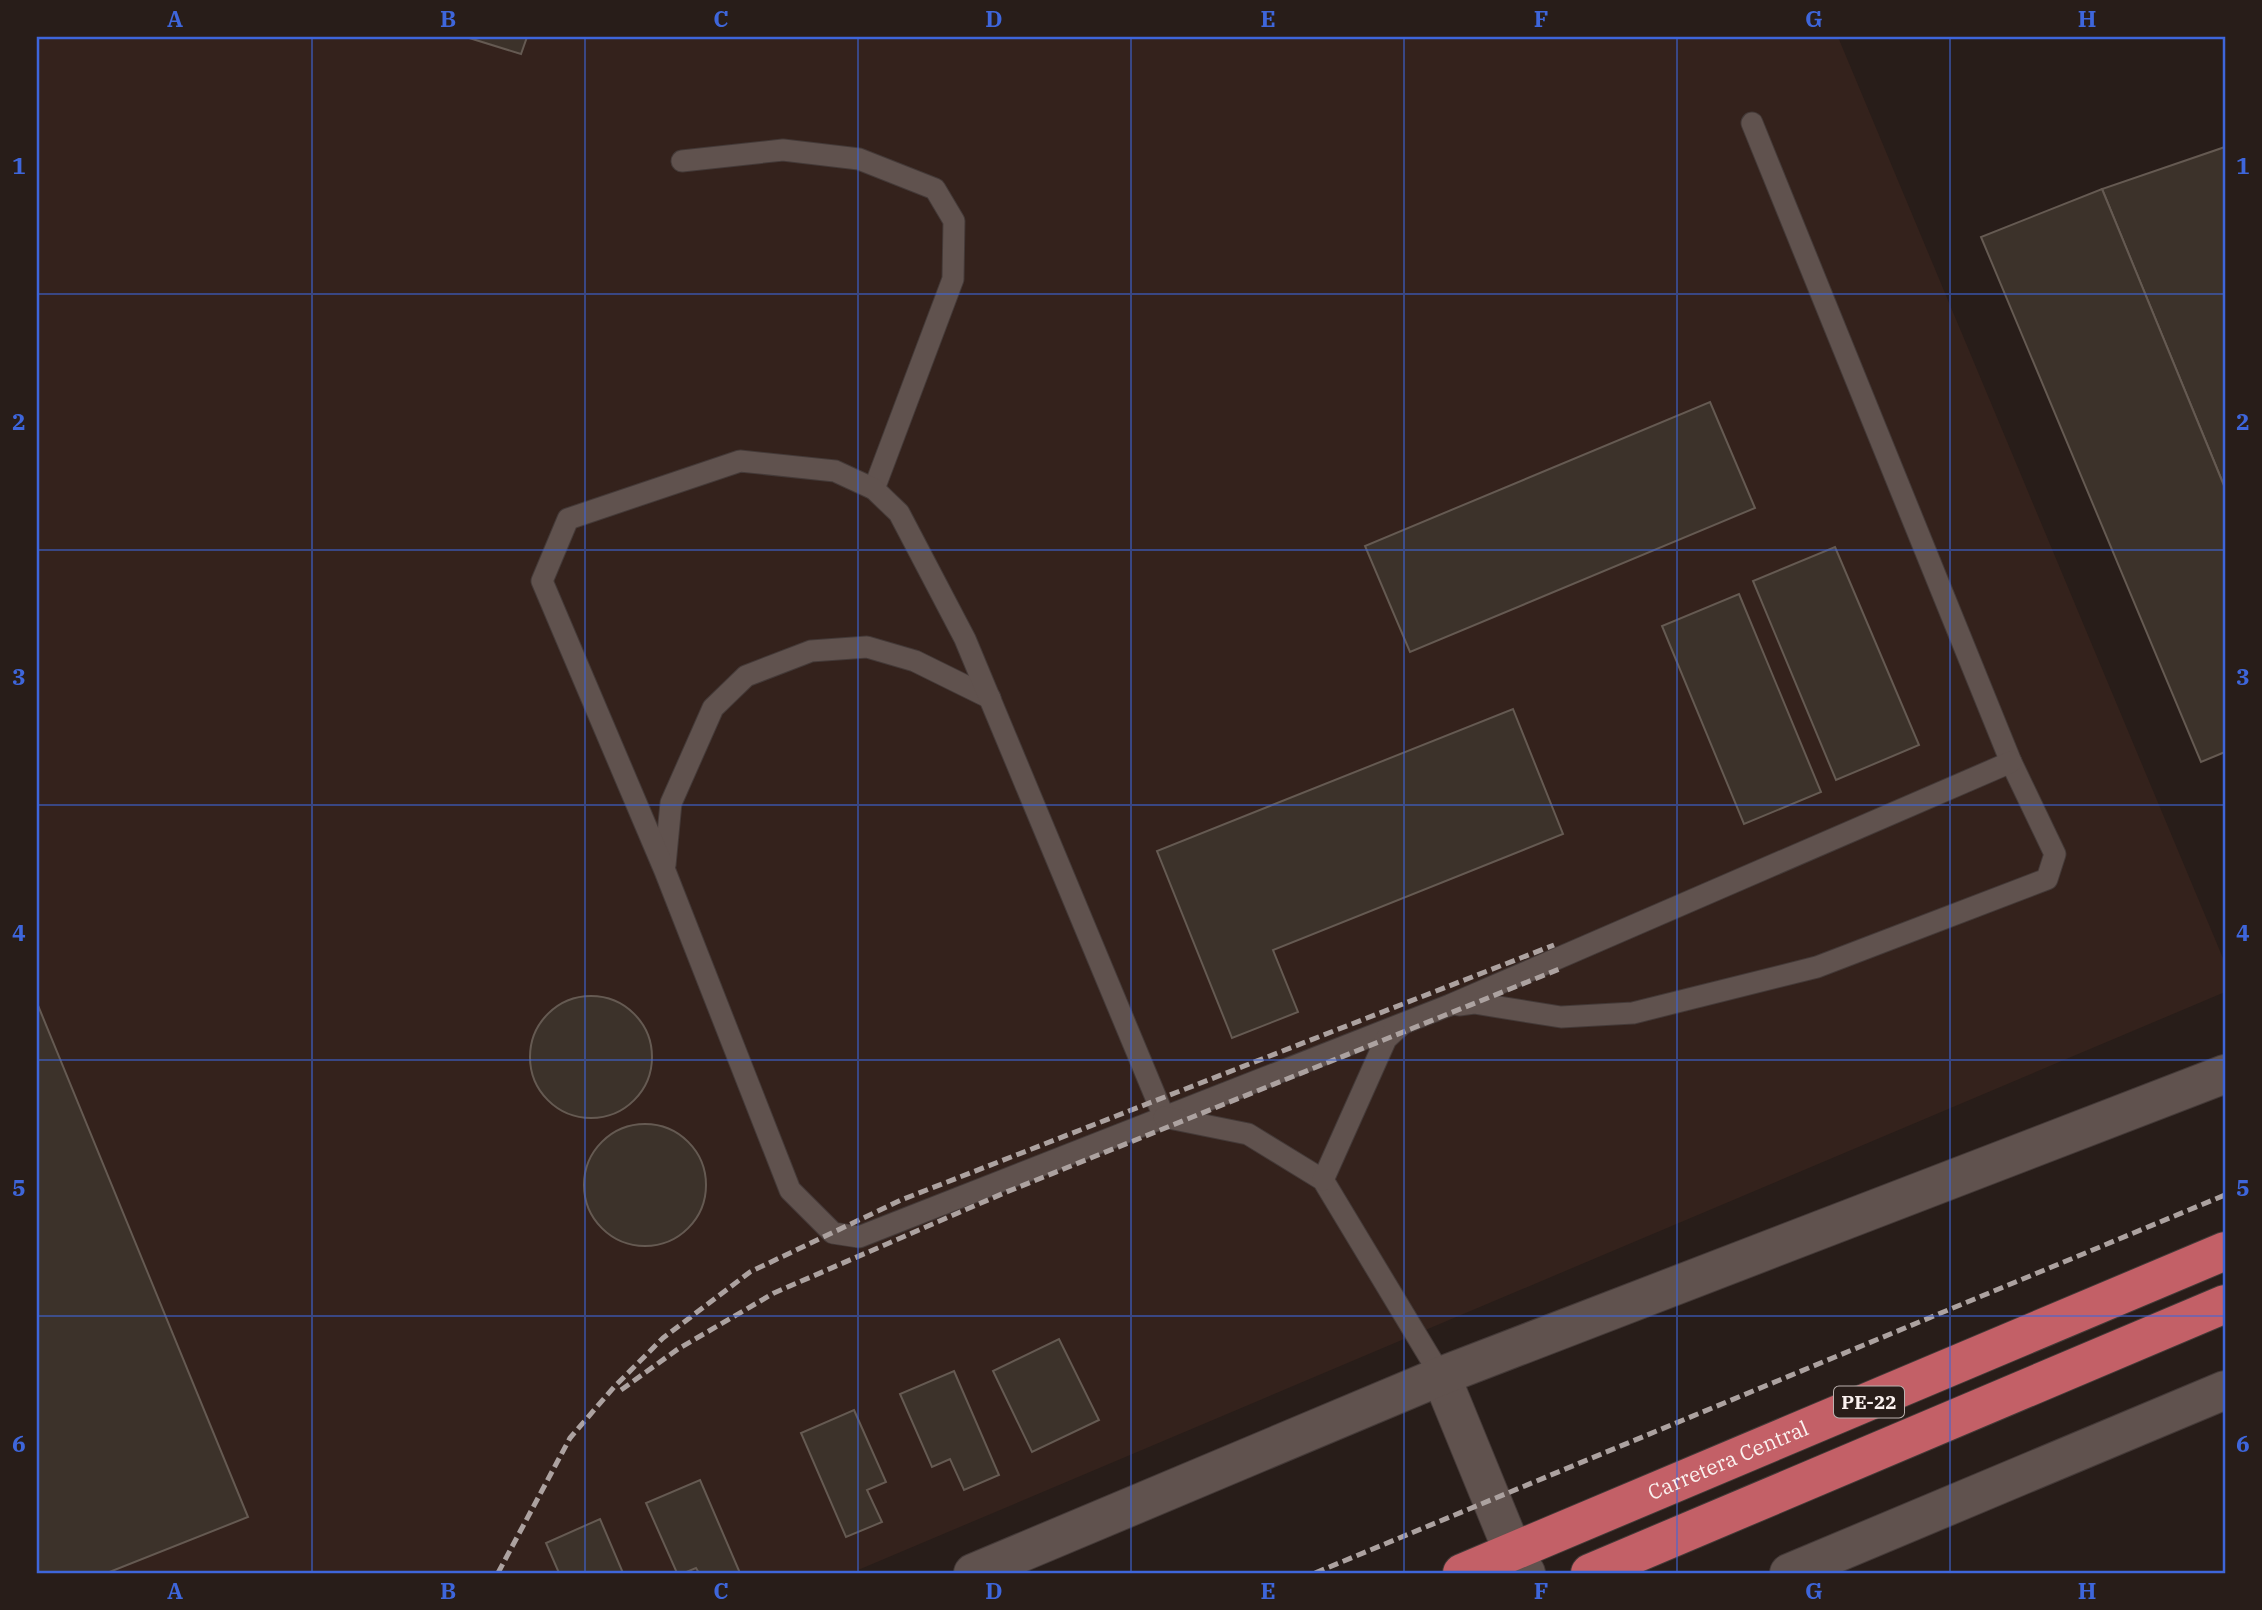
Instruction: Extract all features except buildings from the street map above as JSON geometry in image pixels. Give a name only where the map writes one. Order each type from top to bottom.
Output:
[{"type":"highway","name":"Carretera Central","points":[[1462,1573],[1520,1563],[2225,1251]]},
{"type":"highway","name":"PE-22","points":[[1590,1573],[2225,1304]]},
{"type":"street","points":[[973,1573],[1441,1376],[2225,1073]]},
{"type":"street","points":[[1441,1376],[1520,1563]]},
{"type":"street","points":[[1789,1573],[2225,1390]]},
{"type":"lane","points":[[1450,1005],[1474,1003],[1561,1017],[1633,1013],[1816,967],[2047,879],[2055,854],[2011,762],[1752,123]]},
{"type":"lane","points":[[682,161],[783,150],[859,159],[935,189],[954,221],[953,279],[874,489]]},
{"type":"lane","points":[[1164,1117],[965,639],[899,513],[874,489],[835,471],[740,461],[568,519],[542,581],[665,871],[790,1190],[834,1233],[859,1237],[1450,1005],[2011,762]]},
{"type":"lane","points":[[665,871],[671,803],[713,708],[747,676],[811,650],[867,647],[915,661],[990,698]]},
{"type":"lane","points":[[1324,1180],[1386,1039],[1402,1024]]},
{"type":"lane","points":[[1164,1117],[1248,1135],[1324,1180],[1441,1376]]},
{"type":"shaded area","points":[[37,37],[1838,37],[2225,963],[2225,992],[851,1573],[37,1573]]},
{"type":"railway","points":[[498,1573],[570,1438],[614,1387],[663,1338],[750,1272],[901,1200],[1554,945]]},
{"type":"railway","points":[[621,1390],[678,1349],[774,1293],[1004,1193],[1562,968]]},
{"type":"railway","points":[[1315,1573],[2225,1195]]}]
